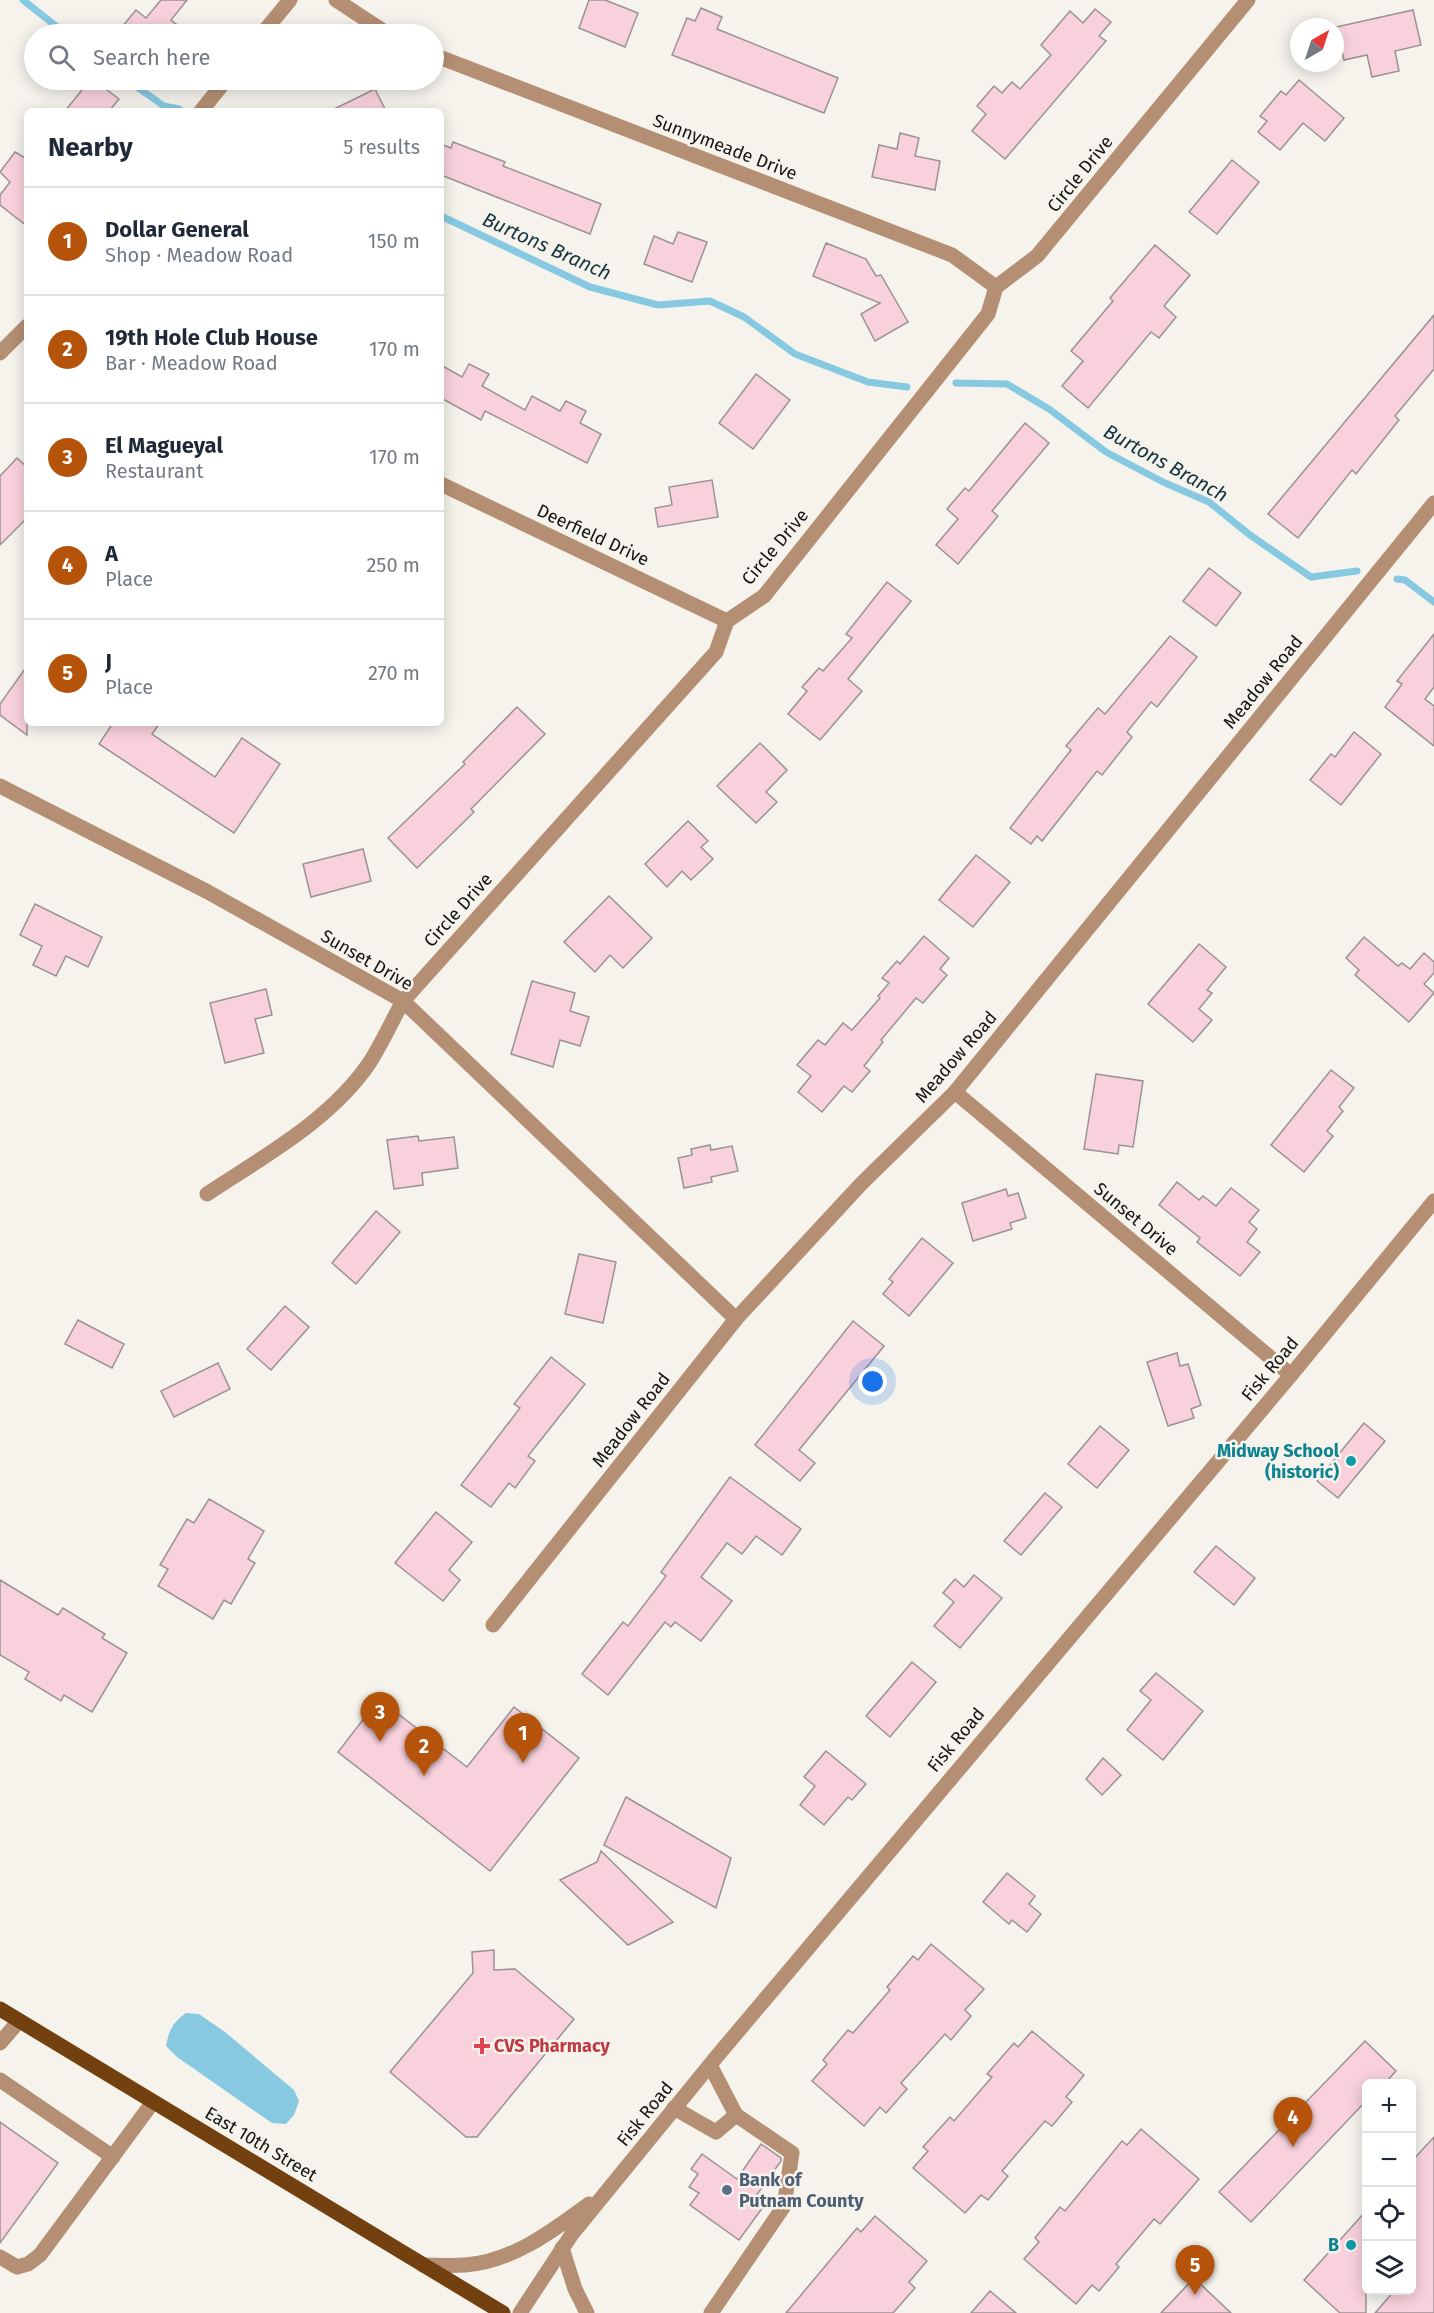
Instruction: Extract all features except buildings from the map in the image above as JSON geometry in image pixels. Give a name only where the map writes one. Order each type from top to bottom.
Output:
[{"type":"main road","name":"East 10th Street","points":[[0,2009],[503,2313]]},
{"type":"street","points":[[270,24],[290,0]]},
{"type":"street","points":[[336,0],[373,24]]},
{"type":"street","name":"Circle Drive","points":[[207,1194],[296,1135],[336,1102],[369,1062],[403,1001],[716,652],[727,621],[764,596],[988,314],[996,287],[1037,256],[1248,0]]},
{"type":"street","name":"Sunnymeade Drive","points":[[444,59],[952,255],[996,287]]},
{"type":"street","points":[[203,108],[218,90]]},
{"type":"street","points":[[0,353],[24,329]]},
{"type":"street","name":"Deerfield Drive","points":[[444,485],[727,621]]},
{"type":"street","name":"Meadow Road","points":[[493,1625],[736,1319],[861,1184],[955,1092],[1434,503]]},
{"type":"street","name":"Sunset Drive","points":[[0,786],[208,892],[403,1001],[736,1319]]},
{"type":"street","name":"Sunset Drive","points":[[955,1092],[1291,1375]]},
{"type":"street","name":"Fisk Road","points":[[520,2313],[562,2248],[674,2108],[1434,1202]]},
{"type":"street","points":[[0,2043],[19,2021]]},
{"type":"street","points":[[710,2065],[736,2115],[792,2153],[784,2206],[711,2313]]},
{"type":"street","points":[[0,2080],[113,2157]]},
{"type":"street","points":[[0,2257],[17,2267],[28,2264],[40,2255],[153,2102]]},
{"type":"street","points":[[674,2108],[716,2132],[736,2115]]},
{"type":"street","points":[[423,2265],[467,2265],[520,2248],[547,2235],[608,2189]]},
{"type":"street","points":[[562,2248],[575,2289],[587,2313]]},
{"type":"water","points":[[186,2013],[199,2014],[225,2032],[294,2090],[299,2101],[294,2115],[286,2124],[272,2123],[177,2057],[166,2046],[172,2027]]},
{"type":"waterway","name":"Burtons Branch","points":[[23,0],[53,24]]},
{"type":"waterway","name":"Burtons Branch","points":[[141,90],[164,106],[174,108]]},
{"type":"waterway","name":"Burtons Branch","points":[[444,217],[590,287],[658,305],[710,301],[744,317],[795,354],[868,382],[907,387]]},
{"type":"waterway","name":"Burtons Branch","points":[[956,383],[1007,384],[1049,409],[1106,452],[1163,482],[1209,502],[1250,535],[1311,577],[1357,571]]},
{"type":"waterway","name":"Burtons Branch","points":[[1397,579],[1405,580],[1434,602]]},
{"type":"place","name":"Midway School (historic)","points":[[1351,1461]]},
{"type":"place","name":"El Magueyal","points":[[380,1742]]},
{"type":"place","name":"Dollar General","points":[[523,1763]]},
{"type":"place","name":"19th Hole Club House","points":[[424,1776]]},
{"type":"place","name":"CVS Pharmacy","points":[[482,2046]]},
{"type":"place","name":"A","points":[[1293,2147]]},
{"type":"place","name":"Bank of Putnam County","points":[[727,2190]]},
{"type":"place","name":"B","points":[[1351,2245]]},
{"type":"place","name":"J","points":[[1195,2295]]}]
